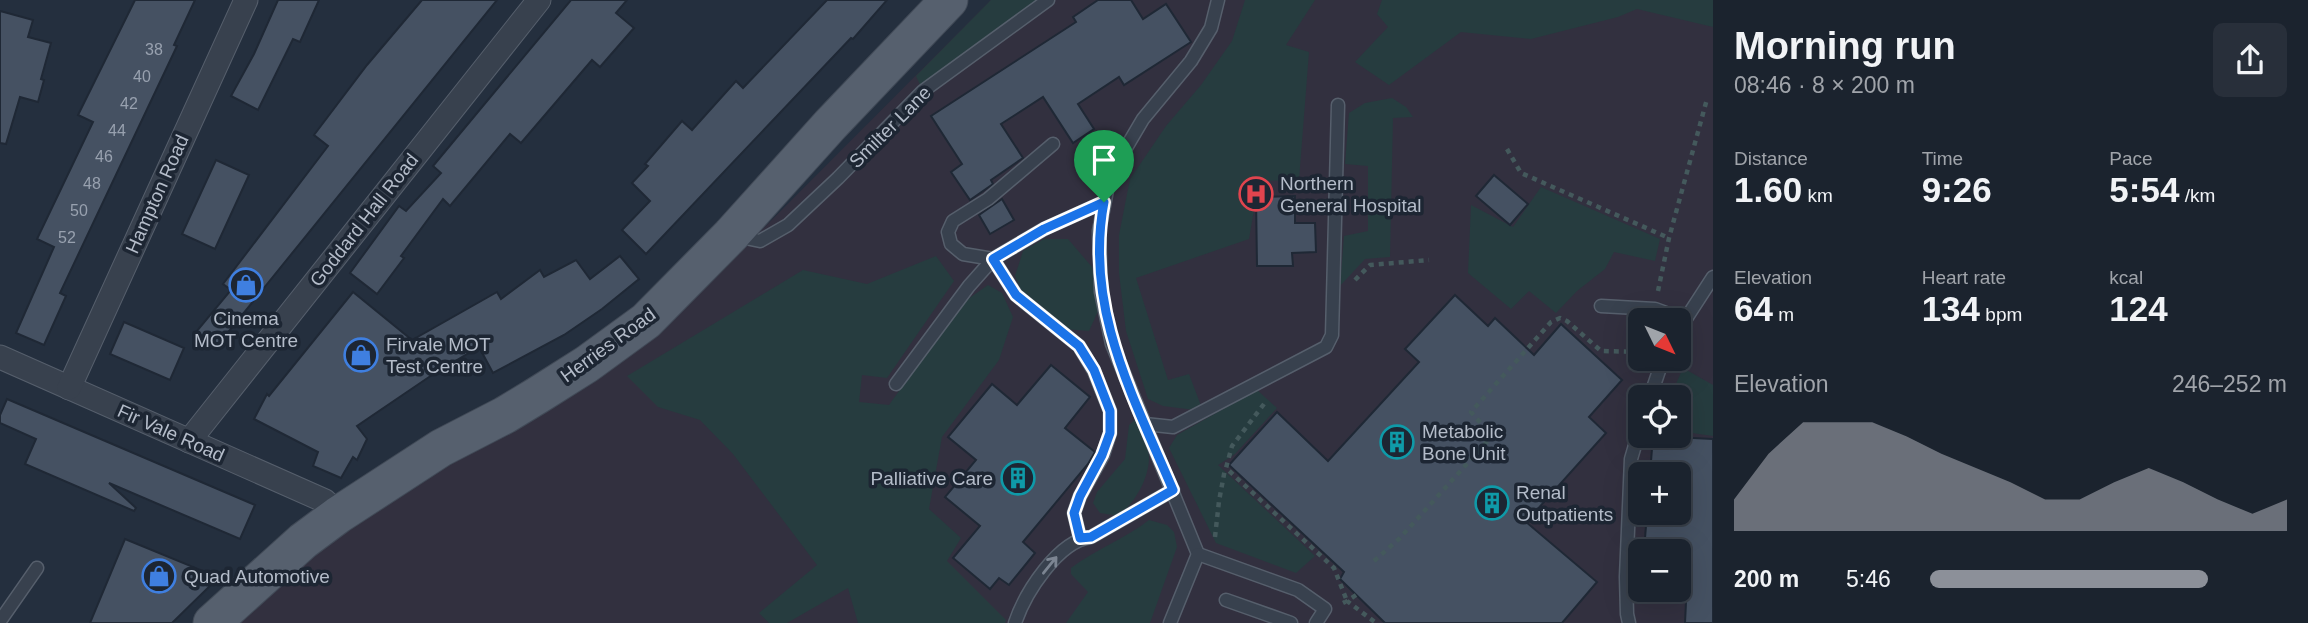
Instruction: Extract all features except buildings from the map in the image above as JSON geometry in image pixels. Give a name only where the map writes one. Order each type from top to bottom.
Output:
[{"type":"main road","name":"Herries Road","points":[[212,623],[303,541],[338,515],[441,448],[505,415],[587,363],[646,321],[732,234],[830,125],[949,0]]},
{"type":"street","name":"Hampton Road","points":[[69,388],[246,0]]},
{"type":"street","name":"Goddard Hall Road","points":[[189,440],[539,0]]},
{"type":"street","name":"Fir Vale Road","points":[[0,356],[325,501],[338,515]]},
{"type":"lane","name":"Smilter Lane","points":[[732,234],[760,241],[789,225],[923,91],[1048,0]]},
{"type":"lane","points":[[1170,623],[1197,550],[1112,344],[1101,292],[1099,231],[1110,175],[1143,119],[1198,50],[1211,28],[1218,0]]},
{"type":"lane","points":[[1144,424],[1172,428],[1325,347],[1332,335],[1334,299],[1338,105]]},
{"type":"lane","points":[[1053,144],[988,199],[953,221],[948,232],[951,244],[963,254],[993,259],[1016,295],[1079,346],[1094,370],[1110,411],[1110,433],[1074,513],[1080,538]]},
{"type":"lane","points":[[896,384],[969,286],[993,259],[1044,229],[1104,202]]},
{"type":"lane","points":[[1691,311],[1713,277]]},
{"type":"lane","points":[[1601,306],[1637,308]]},
{"type":"lane","points":[[1629,623],[1626,578],[1631,459],[1634,448]]},
{"type":"lane","points":[[1015,623],[1022,603],[1054,559],[1080,538],[1091,537],[1173,490]]},
{"type":"lane","points":[[1197,550],[1298,590],[1325,609],[1316,623]]},
{"type":"lane","points":[[0,621],[37,568]]},
{"type":"lane","points":[[1226,600],[1291,623]]},
{"type":"path","points":[[1655,308],[1669,238],[1706,99]]},
{"type":"path","points":[[1507,149],[1521,173],[1669,238]]},
{"type":"path","points":[[1334,299],[1370,265],[1429,260]]},
{"type":"path","points":[[1374,561],[1400,538],[1492,436],[1471,412],[1551,322],[1560,318],[1567,321],[1601,351],[1628,352]]},
{"type":"path","points":[[1197,550],[1215,538],[1219,501],[1232,446],[1267,399]]},
{"type":"path","points":[[1226,468],[1334,568],[1348,601],[1376,623]]},
{"type":"path","points":[[1325,609],[1348,601],[1356,595]]},
{"type":"shaded area","name":"Northern General Hospital","points":[[991,0],[1713,0],[1713,623],[237,623],[321,543],[472,449],[680,312]]},
{"type":"green space","points":[[991,0],[1048,0],[923,91],[916,76]]},
{"type":"green space","points":[[1245,0],[1315,0],[1286,45],[1309,52],[1299,180],[1259,181],[1249,239],[1136,278],[1168,380],[1189,374],[1203,411],[1163,406],[1148,399],[1126,331],[1119,273],[1119,235],[1130,179],[1166,126],[1201,85],[1232,41]]},
{"type":"green space","points":[[1382,0],[1713,0],[1713,27],[1637,9],[1618,17],[1531,39],[1461,32],[1389,85],[1355,62],[1388,27],[1377,14]]},
{"type":"green space","points":[[1392,98],[1406,107],[1413,117],[1393,118],[1390,257],[1365,259],[1340,286],[1344,236],[1368,231],[1368,166],[1345,164],[1349,113],[1365,103]]},
{"type":"green space","points":[[1541,187],[1660,239],[1655,261],[1614,252],[1605,269],[1577,291],[1556,313],[1529,291],[1511,309],[1468,273],[1471,205],[1513,227]]},
{"type":"green space","points":[[1044,239],[1068,239],[1092,267],[1099,309],[1089,331],[1065,329],[1022,293],[1015,276],[1023,251]]},
{"type":"green space","points":[[936,256],[954,281],[887,378],[862,375],[859,402],[889,405],[961,304],[988,285],[1002,293],[1013,317],[999,360],[942,437],[929,509],[961,538],[947,561],[1006,620],[1005,623],[858,623],[848,588],[787,623],[769,623],[759,613],[817,565],[733,454],[700,420],[658,407],[627,376],[803,270],[867,284]]},
{"type":"green space","points":[[1682,371],[1688,371],[1713,385],[1713,436],[1691,433],[1691,385],[1675,385]]},
{"type":"green space","points":[[1257,390],[1277,408],[1235,454],[1218,465],[1315,556],[1296,573],[1216,543],[1169,448],[1177,435]]},
{"type":"green space","points":[[1136,419],[1149,457],[1144,482],[1136,497],[1119,516],[1100,513],[1093,503],[1097,492],[1125,459],[1129,425]]},
{"type":"green space","points":[[1149,520],[1167,525],[1174,532],[1177,547],[1150,623],[1066,623],[1088,592],[1071,574],[1071,568]]},
{"type":"place","name":"Northern General Hospital","points":[[1256,194]]},
{"type":"place","name":"Cinema MOT Centre","points":[[246,285]]},
{"type":"place","name":"Firvale MOT Test Centre","points":[[361,355]]},
{"type":"place","name":"Metabolic Bone Unit","points":[[1397,442]]},
{"type":"place","name":"Palliative Care","points":[[1018,478]]},
{"type":"place","name":"Renal Outpatients","points":[[1492,503]]},
{"type":"place","name":"Quad Automotive","points":[[159,576]]},
{"type":"route","points":[[1104,202],[1099,231],[1101,292],[1112,344],[1173,490],[1091,537],[1080,538],[1074,513],[1110,433],[1110,411],[1094,370],[1079,346],[1016,295],[993,259],[1044,229],[1104,202]]}]
